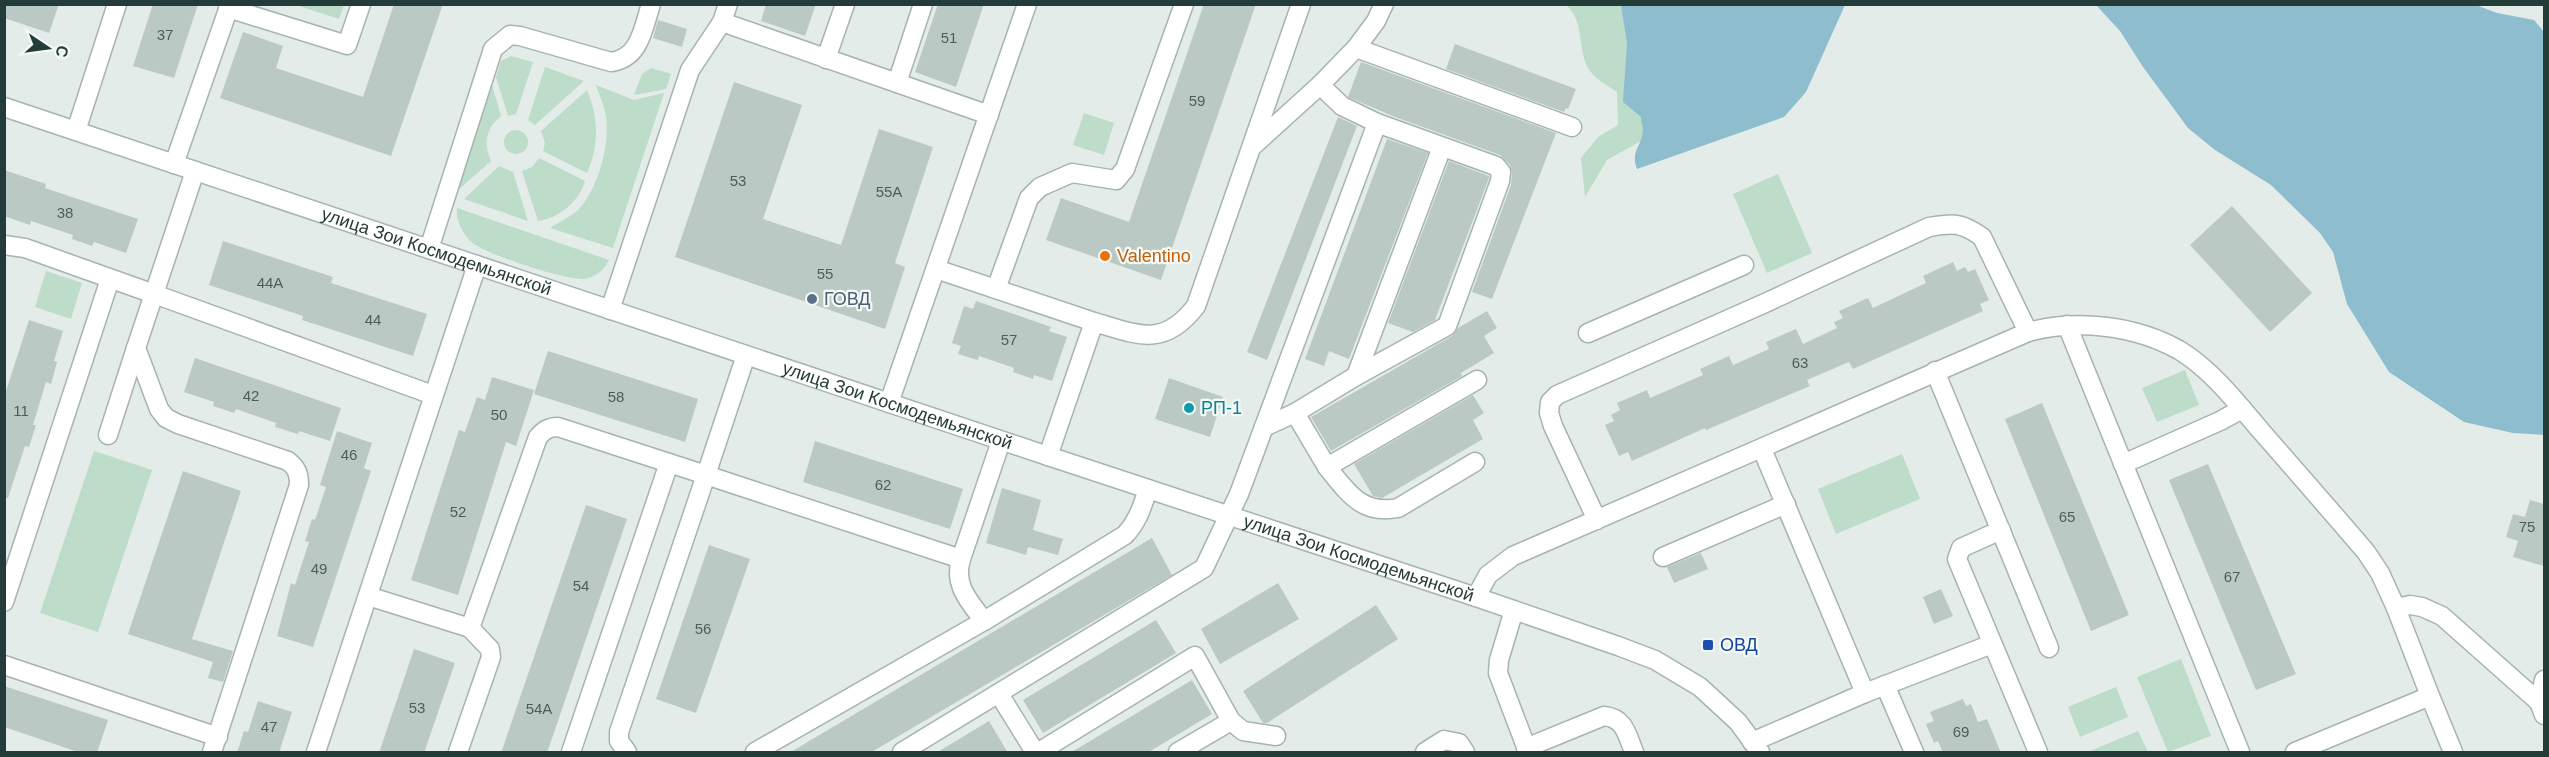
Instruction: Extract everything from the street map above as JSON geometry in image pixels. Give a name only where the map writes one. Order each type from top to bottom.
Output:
[{"type":"street","points":[[76,131],[117,4]]},
{"type":"street","points":[[174,164],[229,6],[346,45],[361,4]]},
{"type":"street","points":[[429,249],[494,49],[510,35],[611,62],[622,60],[632,54],[638,45],[651,4]]},
{"type":"street","points":[[610,310],[690,70],[722,22],[728,4]]},
{"type":"street","points":[[826,59],[845,4]]},
{"type":"street","points":[[897,83],[923,4]]},
{"type":"street","points":[[889,403],[1027,4]]},
{"type":"street","points":[[996,288],[1029,198],[1040,187],[1072,173],[1116,180],[1125,169],[1184,4]]},
{"type":"street","points":[[936,269],[1134,334],[1162,334],[1184,322],[1196,306],[1254,146],[1301,4]]},
{"type":"street","points":[[1254,146],[1356,48],[1376,21],[1384,4]]},
{"type":"street","points":[[722,22],[989,115]]},
{"type":"street","points":[[1356,48],[1572,127]]},
{"type":"street","points":[[1264,427],[1295,413],[1356,376],[1447,326],[1500,181],[1501,172],[1496,166],[1377,123],[1341,106],[1320,85]]},
{"type":"street","name":"улица Зои Космодемьянской","points":[[4,106],[1001,441],[1476,597],[1646,656],[1680,672],[1718,702],[1738,722],[1756,748]]},
{"type":"street","points":[[902,753],[1204,568],[1230,515],[1377,123]]},
{"type":"street","points":[[1356,376],[1442,147]]},
{"type":"street","points":[[108,435],[195,171]]},
{"type":"street","points":[[1597,520],[1553,426],[1550,402],[1557,395],[1929,227],[1954,223],[1969,228],[1982,237],[2028,332]]},
{"type":"street","points":[[4,244],[25,248],[432,395]]},
{"type":"street","points":[[316,753],[432,395],[477,265]]},
{"type":"street","points":[[1588,333],[1744,265]]},
{"type":"street","points":[[4,602],[110,279]]},
{"type":"street","points":[[1048,456],[1094,322]]},
{"type":"street","points":[[2067,325],[2240,753]]},
{"type":"street","points":[[1476,597],[1488,575],[1514,556],[2028,332],[2067,325],[2122,330],[2155,340],[2180,351],[2218,383],[2366,552],[2380,573],[2396,608],[2453,753]]},
{"type":"street","points":[[4,665],[215,745],[299,485],[299,476],[296,467],[288,461],[166,418],[159,409],[136,348]]},
{"type":"street","points":[[627,753],[619,741],[619,732],[746,355]]},
{"type":"street","points":[[1935,371],[2049,648]]},
{"type":"street","points":[[1327,467],[1477,380]]},
{"type":"street","points":[[2123,464],[2242,409]]},
{"type":"street","points":[[1295,413],[1327,467],[1362,504],[1373,509],[1398,508],[1475,462]]},
{"type":"street","points":[[470,628],[538,437],[550,427],[558,427],[961,559]]},
{"type":"street","points":[[984,621],[962,591],[957,571],[1001,441]]},
{"type":"street","points":[[1762,449],[1865,693]]},
{"type":"street","points":[[571,753],[669,463]]},
{"type":"street","points":[[755,753],[984,621],[1125,535],[1135,525],[1140,515],[1148,489]]},
{"type":"street","points":[[1663,557],[1786,504]]},
{"type":"street","points":[[2001,530],[1961,548],[1957,559],[2038,753]]},
{"type":"street","points":[[368,596],[470,628],[490,649],[491,657],[458,753]]},
{"type":"street","points":[[2396,608],[2410,605],[2422,607],[2442,616],[2542,709]]},
{"type":"street","points":[[1514,610],[1499,660],[1498,673],[1527,750],[1604,716],[1614,717],[1621,723],[1634,753]]},
{"type":"street","points":[[1756,748],[1865,693],[1992,644]]},
{"type":"street","points":[[999,694],[1037,753],[1195,656],[1231,721],[1243,731],[1276,736]]},
{"type":"street","points":[[2542,709],[2544,680]]},
{"type":"street","points":[[1885,685],[1914,753]]},
{"type":"street","points":[[2295,753],[2430,696]]},
{"type":"street","points":[[1178,753],[1231,721]]},
{"type":"street","points":[[1425,753],[1444,740],[1459,743],[1465,753]]},
{"type":"green space","points":[[344,4],[339,19],[296,5]]},
{"type":"green space","points":[[1566,5],[1643,5],[1656,95],[1641,141],[1607,160],[1585,197],[1581,158],[1598,137],[1618,125],[1617,92],[1590,71],[1583,55],[1579,28]]},
{"type":"green space","points":[[511,56],[533,62],[516,114],[508,116],[496,77],[501,61]]},
{"type":"green space","points":[[545,67],[584,81],[535,125],[528,120]]},
{"type":"green space","points":[[651,68],[671,74],[666,89],[634,95],[642,74]]},
{"type":"green space","points":[[492,85],[501,116],[487,136],[487,148],[491,161],[457,191]]},
{"type":"green space","points":[[596,85],[634,100],[664,93],[613,248],[550,228],[578,210],[592,190],[602,164],[607,123]]},
{"type":"green space","points":[[587,90],[594,111],[596,132],[594,152],[587,173],[543,151],[545,143],[541,131]]},
{"type":"green space","points":[[1084,113],[1114,123],[1104,155],[1073,145]]},
{"type":"green space","points":[[516,130],[525,133],[528,142],[525,151],[516,154],[507,151],[504,142],[507,133]]},
{"type":"green space","points":[[539,158],[585,181],[578,196],[567,208],[561,213],[538,221],[522,171],[532,167]]},
{"type":"green space","points":[[499,166],[513,172],[528,221],[464,199]]},
{"type":"green space","points":[[1778,174],[1812,253],[1767,273],[1733,194]]},
{"type":"green space","points":[[457,208],[609,260],[599,272],[584,279],[562,276],[528,266],[474,244],[461,228]]},
{"type":"green space","points":[[46,271],[82,283],[71,319],[35,307]]},
{"type":"green space","points":[[2185,370],[2199,405],[2157,422],[2142,388]]},
{"type":"green space","points":[[94,451],[152,470],[98,632],[40,613]]},
{"type":"green space","points":[[1902,454],[1920,499],[1836,534],[1818,489]]},
{"type":"green space","points":[[2181,659],[2211,736],[2168,752],[2137,677]]},
{"type":"green space","points":[[2116,687],[2128,717],[2080,737],[2068,707]]},
{"type":"green space","points":[[2138,731],[2148,752],[2088,752]]},
{"type":"water","points":[[1621,4],[1845,5],[1806,92],[1784,117],[1637,169],[1635,158],[1643,129],[1641,117],[1623,102],[1627,43]]},
{"type":"water","points":[[2096,5],[2476,5],[2497,13],[2534,20],[2544,32],[2544,435],[2513,433],[2464,422],[2389,372],[2347,304],[2333,252],[2320,233],[2271,185],[2215,150],[2188,128],[2143,67],[2120,31]]},
{"type":"building","points":[[4,4],[59,4],[49,33],[4,18]]},
{"type":"building","points":[[153,4],[198,4],[174,78],[133,66]]},
{"type":"building","points":[[394,4],[443,4],[391,156],[220,98],[243,32],[283,46],[276,68],[363,97]]},
{"type":"building","points":[[766,4],[816,4],[805,36],[761,21]]},
{"type":"building","points":[[938,4],[984,4],[956,87],[915,72]]},
{"type":"building","points":[[1204,4],[1256,4],[1161,280],[1046,240],[1061,198],[1129,222]]},
{"type":"building","points":[[658,20],[687,29],[682,47],[653,38]]},
{"type":"building","points":[[1455,44],[1576,89],[1568,109],[1566,108],[1564,112],[1446,69]]},
{"type":"building","points":[[1361,62],[1556,133],[1492,299],[1472,292],[1511,185],[1510,165],[1500,155],[1395,117],[1348,97]]},
{"type":"building","points":[[734,82],[802,105],[763,219],[841,245],[879,129],[933,147],[895,263],[905,267],[885,329],[675,257]]},
{"type":"building","points":[[1338,117],[1357,126],[1267,360],[1247,352]]},
{"type":"building","points":[[1387,139],[1428,153],[1349,359],[1329,351],[1324,366],[1305,359]]},
{"type":"building","points":[[1449,161],[1489,176],[1489,178],[1435,320],[1413,332],[1388,323]]},
{"type":"building","points":[[4,170],[46,184],[45,188],[138,219],[126,253],[94,242],[92,246],[72,239],[73,235],[31,221],[30,225],[4,216]]},
{"type":"building","points":[[2232,206],[2312,293],[2270,332],[2190,245]]},
{"type":"building","points":[[223,241],[333,277],[331,283],[427,314],[413,356],[302,320],[303,316],[209,285]]},
{"type":"building","points":[[1953,262],[1957,271],[1965,267],[1968,272],[1975,269],[1989,300],[1980,304],[1983,311],[1853,369],[1849,362],[1807,380],[1810,386],[1706,430],[1705,428],[1632,461],[1628,452],[1619,456],[1605,425],[1614,421],[1611,415],[1620,410],[1617,403],[1647,390],[1650,398],[1703,375],[1700,369],[1729,356],[1733,365],[1769,349],[1766,342],[1796,329],[1803,344],[1837,328],[1834,322],[1843,318],[1839,311],[1868,298],[1873,308],[1926,283],[1923,276]]},
{"type":"building","points":[[976,301],[1051,327],[1049,331],[1067,337],[1052,381],[1034,375],[1033,379],[1013,372],[1014,368],[979,356],[978,360],[958,354],[961,346],[952,343],[964,306],[973,309]]},
{"type":"building","points":[[1487,311],[1497,328],[1484,336],[1494,353],[1461,373],[1462,376],[1331,451],[1311,417],[1452,336],[1458,328]]},
{"type":"building","points":[[29,320],[63,331],[54,361],[57,362],[51,384],[46,382],[29,447],[25,446],[8,498],[4,498],[4,397]]},
{"type":"building","points":[[548,351],[698,399],[685,442],[534,394]]},
{"type":"building","points":[[195,358],[341,408],[330,441],[299,431],[298,434],[275,427],[276,423],[236,409],[234,413],[213,406],[214,402],[184,392]]},
{"type":"building","points":[[492,377],[534,390],[516,446],[506,442],[458,595],[411,580],[459,430],[465,432],[477,397],[485,400]]},
{"type":"building","name":"РП-1","points":[[1169,378],[1223,397],[1210,437],[1155,419]]},
{"type":"building","points":[[1473,395],[1484,413],[1473,420],[1483,439],[1382,498],[1373,496],[1354,464]]},
{"type":"building","points":[[2042,403],[2129,615],[2091,631],[2005,419]]},
{"type":"building","points":[[337,431],[372,443],[364,468],[371,471],[313,647],[277,636],[291,583],[295,585],[309,542],[305,541],[312,519],[315,520],[326,487],[320,485]]},
{"type":"building","points":[[815,441],[963,489],[950,529],[803,482]]},
{"type":"building","points":[[2208,464],[2296,674],[2256,690],[2169,480]]},
{"type":"building","points":[[183,471],[241,491],[192,639],[233,651],[223,682],[208,678],[213,662],[128,634]]},
{"type":"building","points":[[1002,488],[1041,500],[1033,530],[1063,539],[1058,555],[1028,547],[1026,555],[986,543]]},
{"type":"building","points":[[2530,500],[2544,504],[2544,566],[2513,557],[2518,541],[2506,537],[2513,514],[2525,517]]},
{"type":"building","points":[[586,505],[627,519],[547,753],[501,753]]},
{"type":"building","points":[[1152,538],[1172,575],[870,753],[789,753]]},
{"type":"building","points":[[709,545],[750,559],[696,713],[656,699]]},
{"type":"building","points":[[1701,553],[1708,569],[1674,583],[1667,567]]},
{"type":"building","points":[[1278,583],[1299,619],[1220,664],[1201,629]]},
{"type":"building","points":[[1941,589],[1953,616],[1934,624],[1923,597]]},
{"type":"building","points":[[1376,605],[1398,639],[1267,723],[1263,723],[1243,691]]},
{"type":"building","points":[[1156,620],[1176,653],[1043,733],[1023,700]]},
{"type":"building","points":[[414,649],[455,663],[424,753],[379,753]]},
{"type":"building","points":[[1192,680],[1212,714],[1147,753],[1070,753]]},
{"type":"building","points":[[4,686],[108,720],[97,753],[81,753],[4,727]]},
{"type":"building","points":[[1963,699],[1966,706],[1971,704],[1978,722],[1987,719],[2001,753],[1943,753],[1938,741],[1934,743],[1926,724],[1934,721],[1930,712]]},
{"type":"building","points":[[258,701],[292,712],[279,753],[237,753],[244,731],[248,732]]},
{"type":"building","points":[[989,721],[1008,753],[936,753]]},
{"type":"place","name":"Valentino","points":[[1105,256]]},
{"type":"place","name":"ГОВД","points":[[812,299]]},
{"type":"place","name":"РП-1","points":[[1189,408]]},
{"type":"place","name":"ОВД","points":[[1708,645]]}]
